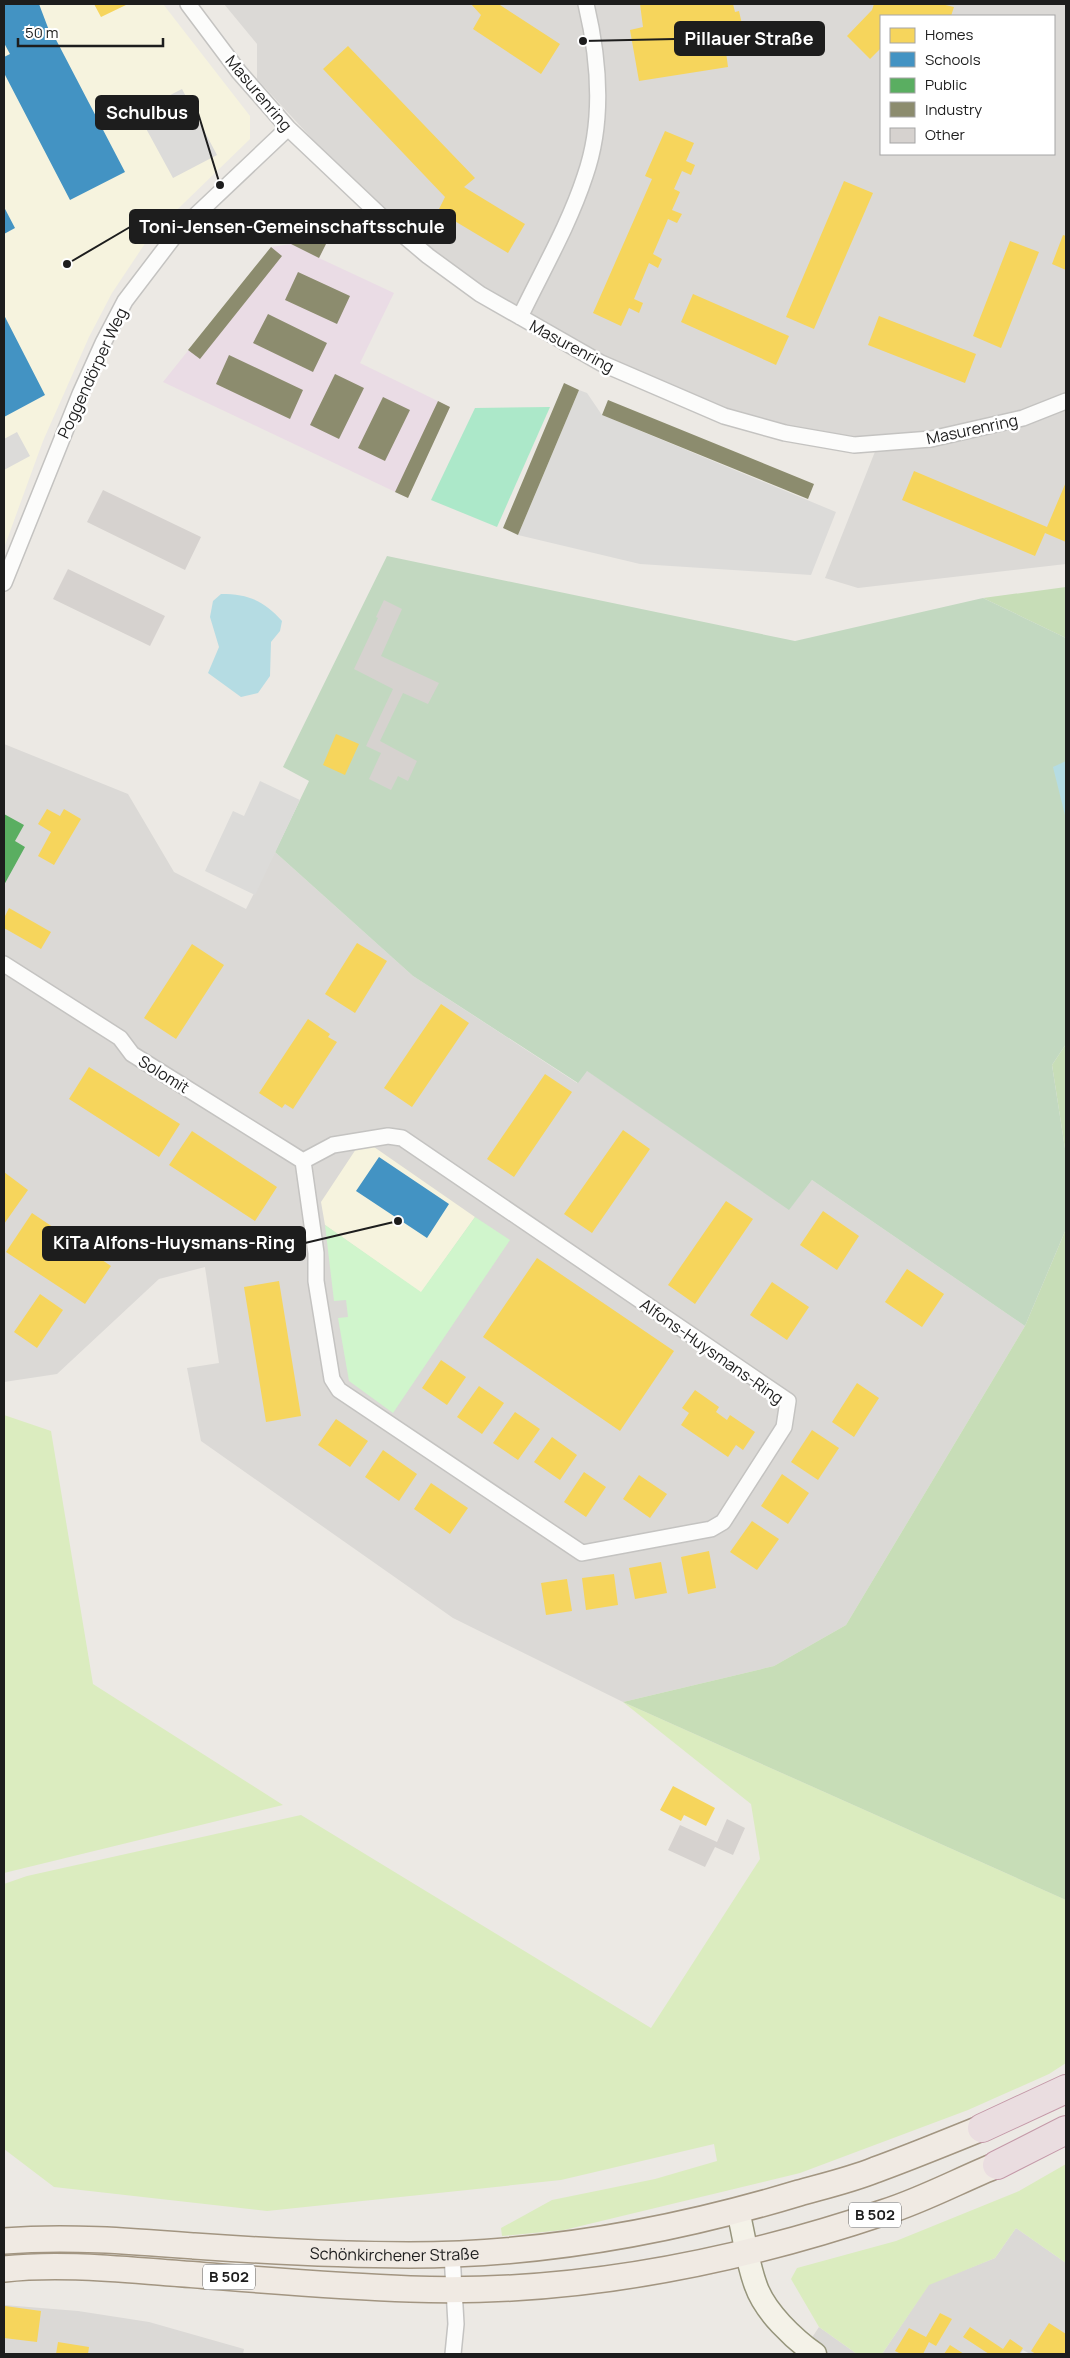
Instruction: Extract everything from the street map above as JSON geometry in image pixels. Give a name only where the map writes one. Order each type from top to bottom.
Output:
[{"type":"highway","name":"B 502","points":[[982,2128],[1066,2089]]},
{"type":"highway","name":"B 502","points":[[997,2164],[1066,2130]]},
{"type":"main road","name":"B 502","points":[[738,2211],[873,2171],[982,2128]]},
{"type":"main road","name":"B 502","points":[[748,2254],[887,2212],[997,2164]]},
{"type":"main road","points":[[738,2211],[756,2286],[762,2298],[794,2339],[815,2354]]},
{"type":"main road","name":"Schönkirchener Straße","points":[[4,2241],[42,2238],[108,2240],[320,2254],[452,2254],[495,2252],[567,2244],[646,2231],[738,2211]]},
{"type":"main road","name":"Schönkirchener Straße","points":[[4,2269],[34,2266],[112,2268],[319,2284],[497,2290],[568,2284],[676,2268],[748,2254]]},
{"type":"street","name":"Masurenring","points":[[188,4],[240,72],[288,128],[383,218],[428,256],[480,294],[601,363],[724,416],[785,433],[854,445],[931,439],[1022,418],[1066,401]]},
{"type":"street","points":[[520,317],[569,217],[586,175],[595,132],[597,80],[594,35],[586,4]]},
{"type":"street","name":"Poggendörper Weg","points":[[4,583],[80,394],[103,343],[125,301],[176,234],[288,128]]},
{"type":"street","name":"Solomit","points":[[4,964],[120,1038],[132,1054],[303,1161]]},
{"type":"street","name":"Alfons-Huysmans-Ring","points":[[388,1136],[402,1138],[788,1401],[784,1428],[723,1522],[711,1529],[582,1553],[339,1390],[332,1379],[316,1281],[316,1253],[303,1161],[332,1145],[388,1136]]},
{"type":"street","points":[[452,2254],[456,2324],[453,2354]]},
{"type":"shaded area","points":[[4,4],[163,4],[250,116],[250,139],[150,236],[112,293],[89,337],[43,441],[4,548]]},
{"type":"shaded area","points":[[224,4],[1066,4],[1066,564],[858,588],[825,578],[878,444],[724,416],[520,317],[384,217],[257,79],[257,44]]},
{"type":"shaded area","points":[[182,89],[217,155],[173,178],[137,112]]},
{"type":"shaded area","points":[[297,230],[326,244],[319,258],[394,293],[360,363],[450,407],[408,498],[163,382],[271,247],[291,244]]},
{"type":"shaded area","points":[[579,390],[587,393],[602,415],[836,512],[811,575],[640,564],[518,535]]},
{"type":"shaded area","points":[[17,432],[30,456],[4,470],[4,439]]},
{"type":"shaded area","points":[[4,744],[128,794],[174,872],[246,909],[275,852],[413,976],[577,1083],[586,1070],[789,1209],[812,1180],[1025,1326],[846,1625],[774,1666],[623,1702],[453,1618],[201,1441],[187,1368],[219,1363],[205,1267],[159,1279],[57,1374],[4,1382]]},
{"type":"shaded area","points":[[260,781],[300,800],[255,895],[205,871],[233,811],[244,816]]},
{"type":"shaded area","points":[[358,1146],[374,1147],[475,1217],[421,1293],[325,1225],[321,1202]]},
{"type":"shaded area","points":[[1016,2228],[1066,2263],[1066,2354],[1030,2354],[1023,2350],[1020,2354],[882,2354],[929,2284],[995,2258]]},
{"type":"shaded area","points":[[4,2305],[78,2311],[149,2322],[244,2349],[243,2354],[4,2354]]},
{"type":"shaded area","points":[[819,2327],[857,2354],[801,2354]]},
{"type":"green space","points":[[550,407],[497,527],[431,500],[475,408]]},
{"type":"green space","points":[[387,556],[795,641],[983,598],[1066,638],[1066,1044],[1052,1065],[1066,1155],[1066,1229],[1025,1326],[812,1180],[789,1210],[587,1071],[578,1083],[413,976],[275,852],[309,781],[283,767]]},
{"type":"green space","points":[[1066,587],[1066,638],[983,598]]},
{"type":"green space","points":[[1066,1044],[1066,1155],[1052,1065]]},
{"type":"green space","points":[[475,1217],[510,1240],[393,1413],[349,1381],[338,1318],[348,1317],[346,1300],[334,1301],[325,1225],[421,1292]]},
{"type":"green space","points":[[1066,1229],[1066,1900],[623,1702],[774,1666],[846,1625],[1025,1326]]},
{"type":"green space","points":[[4,1415],[51,1431],[93,1684],[283,1805],[4,1873]]},
{"type":"green space","points":[[623,1702],[1066,1900],[1066,2063],[1049,2074],[968,2110],[800,2173],[564,2230],[502,2236],[501,2228],[552,2200],[655,2179],[717,2161],[714,2144],[561,2180],[267,2211],[54,2187],[4,2149],[4,1884],[27,1876],[301,1815],[651,2028],[760,1859],[751,1804]]},
{"type":"green space","points":[[1066,2164],[1066,2263],[1016,2228],[995,2258],[929,2285],[882,2354],[857,2354],[819,2327],[791,2279],[797,2268],[896,2241],[1019,2191]]},
{"type":"water","points":[[221,594],[240,595],[255,600],[269,608],[282,621],[280,631],[271,642],[270,676],[258,693],[241,697],[208,673],[219,647],[210,617],[213,601]]},
{"type":"water","points":[[1066,761],[1066,819],[1053,767]]},
{"type":"building: Homes","points":[[94,4],[128,4],[101,17]]},
{"type":"building: Homes","points":[[471,4],[501,4],[560,44],[541,74],[473,29],[481,15]]},
{"type":"building: Homes","points":[[640,4],[733,4],[735,12],[739,11],[744,33],[724,37],[728,67],[639,81],[630,30],[643,27]]},
{"type":"building: Homes","points":[[874,4],[941,4],[954,7],[951,15],[880,15],[880,49],[870,59],[847,36],[872,10]]},
{"type":"building: Homes","points":[[348,46],[475,178],[464,187],[525,224],[508,253],[438,211],[445,197],[323,69]]},
{"type":"building: Homes","points":[[665,131],[694,143],[686,161],[695,165],[691,175],[682,171],[674,189],[680,192],[672,210],[682,214],[677,223],[668,219],[653,254],[662,259],[658,268],[649,263],[634,299],[643,303],[639,313],[629,308],[621,326],[593,313],[652,179],[645,176]]},
{"type":"building: Homes","points":[[844,181],[873,193],[814,329],[786,317]]},
{"type":"building: Homes","points":[[1063,235],[1066,236],[1066,270],[1052,264]]},
{"type":"building: Homes","points":[[1010,241],[1039,252],[1001,348],[973,336]]},
{"type":"building: Homes","points":[[693,294],[789,336],[776,365],[681,322]]},
{"type":"building: Homes","points":[[879,316],[976,354],[965,383],[868,345]]},
{"type":"building: Homes","points":[[914,471],[1047,527],[1066,482],[1066,542],[1045,533],[1035,556],[902,500]]},
{"type":"building: Homes","points":[[336,734],[359,744],[345,775],[323,765]]},
{"type":"building: Homes","points":[[47,809],[60,816],[64,809],[81,819],[54,865],[38,856],[51,832],[38,824]]},
{"type":"building: Homes","points":[[9,908],[51,932],[41,949],[4,928],[4,918]]},
{"type":"building: Homes","points":[[357,943],[387,961],[355,1013],[325,994]]},
{"type":"building: Homes","points":[[192,944],[224,965],[176,1039],[144,1018]]},
{"type":"building: Homes","points":[[441,1004],[469,1023],[412,1107],[384,1088]]},
{"type":"building: Homes","points":[[308,1019],[330,1034],[328,1037],[337,1042],[293,1109],[285,1104],[282,1108],[259,1093]]},
{"type":"building: Homes","points":[[89,1067],[180,1124],[159,1157],[69,1099]]},
{"type":"building: Homes","points":[[545,1074],[572,1092],[514,1177],[487,1159]]},
{"type":"building: Homes","points":[[623,1130],[650,1149],[592,1233],[564,1214]]},
{"type":"building: Homes","points":[[192,1131],[277,1187],[255,1221],[169,1165]]},
{"type":"building: Homes","points":[[4,1172],[28,1190],[4,1224]]},
{"type":"building: Homes","points":[[726,1201],[753,1219],[695,1304],[668,1285]]},
{"type":"building: Homes","points":[[823,1211],[859,1236],[837,1270],[800,1245]]},
{"type":"building: Homes","points":[[32,1213],[111,1266],[85,1304],[6,1252]]},
{"type":"building: Homes","points":[[537,1258],[674,1351],[620,1431],[483,1337]]},
{"type":"building: Homes","points":[[907,1269],[944,1294],[922,1327],[885,1302]]},
{"type":"building: Homes","points":[[279,1281],[301,1416],[266,1422],[244,1287]]},
{"type":"building: Homes","points":[[772,1282],[809,1307],[787,1340],[750,1315]]},
{"type":"building: Homes","points":[[40,1294],[63,1310],[37,1348],[14,1332]]},
{"type":"building: Homes","points":[[441,1360],[466,1377],[447,1405],[422,1388]]},
{"type":"building: Homes","points":[[857,1383],[879,1398],[854,1437],[832,1422]]},
{"type":"building: Homes","points":[[479,1386],[504,1403],[482,1434],[457,1417]]},
{"type":"building: Homes","points":[[695,1390],[719,1407],[716,1412],[727,1420],[730,1415],[755,1432],[743,1450],[736,1445],[728,1457],[681,1425],[689,1413],[682,1408]]},
{"type":"building: Homes","points":[[515,1412],[540,1429],[518,1460],[493,1443]]},
{"type":"building: Homes","points":[[336,1419],[368,1441],[350,1467],[318,1445]]},
{"type":"building: Homes","points":[[812,1430],[839,1448],[818,1480],[791,1462]]},
{"type":"building: Homes","points":[[552,1437],[577,1455],[560,1480],[534,1462]]},
{"type":"building: Homes","points":[[383,1450],[417,1474],[399,1501],[365,1477]]},
{"type":"building: Homes","points":[[584,1472],[606,1487],[586,1517],[564,1502]]},
{"type":"building: Homes","points":[[782,1474],[809,1493],[788,1524],[761,1506]]},
{"type":"building: Homes","points":[[639,1475],[667,1494],[650,1518],[623,1499]]},
{"type":"building: Homes","points":[[431,1483],[468,1508],[450,1534],[414,1509]]},
{"type":"building: Homes","points":[[752,1521],[779,1539],[757,1570],[730,1552]]},
{"type":"building: Homes","points":[[709,1551],[716,1588],[688,1594],[681,1557]]},
{"type":"building: Homes","points":[[661,1562],[667,1593],[635,1599],[629,1568]]},
{"type":"building: Homes","points":[[614,1574],[618,1605],[586,1610],[582,1578]]},
{"type":"building: Homes","points":[[567,1579],[572,1611],[546,1615],[541,1583]]},
{"type":"building: Homes","points":[[673,1786],[715,1808],[706,1826],[684,1815],[681,1821],[660,1810]]},
{"type":"building: Homes","points":[[5,2306],[41,2311],[37,2342],[4,2338]]},
{"type":"building: Homes","points":[[940,2313],[952,2319],[936,2346],[929,2342],[923,2354],[901,2354],[895,2351],[909,2328],[926,2337]]},
{"type":"building: Homes","points":[[1049,2323],[1066,2334],[1066,2354],[1036,2354],[1031,2351]]},
{"type":"building: Homes","points":[[970,2327],[1003,2349],[1010,2339],[1023,2348],[1019,2354],[989,2354],[963,2337]]},
{"type":"building: Homes","points":[[58,2342],[89,2347],[88,2354],[56,2354]]},
{"type":"building: Homes","points":[[950,2345],[964,2354],[944,2354]]},
{"type":"building: Schools","points":[[4,4],[39,4],[50,33],[52,32],[125,172],[70,200],[4,73],[4,57],[10,54],[4,43]]},
{"type":"building: Schools","points":[[4,207],[15,228],[4,234]]},
{"type":"building: Schools","points":[[4,315],[45,395],[4,417]]},
{"type":"building: Schools","points":[[379,1157],[449,1204],[427,1238],[356,1191]]},
{"type":"building: Public","points":[[4,814],[24,825],[15,841],[25,847],[4,885]]},
{"type":"building: Industry","points":[[297,230],[326,244],[319,258],[291,244]]},
{"type":"building: Industry","points":[[271,247],[282,256],[200,359],[188,350]]},
{"type":"building: Industry","points":[[298,272],[350,296],[337,324],[285,300]]},
{"type":"building: Industry","points":[[268,314],[327,343],[313,372],[253,343]]},
{"type":"building: Industry","points":[[229,355],[303,390],[290,419],[216,384]]},
{"type":"building: Industry","points":[[335,374],[364,388],[339,439],[310,425]]},
{"type":"building: Industry","points":[[564,383],[579,390],[518,535],[503,528]]},
{"type":"building: Industry","points":[[383,397],[410,410],[385,461],[358,448]]},
{"type":"building: Industry","points":[[608,400],[814,484],[808,499],[602,415]]},
{"type":"building: Industry","points":[[438,401],[450,407],[408,498],[395,492]]},
{"type":"building: Other","points":[[103,490],[201,537],[185,570],[87,522]]},
{"type":"building: Other","points":[[68,569],[165,616],[150,646],[53,599]]},
{"type":"building: Other","points":[[384,600],[402,609],[381,656],[439,683],[428,704],[403,693],[380,741],[417,761],[408,781],[398,776],[391,790],[369,779],[381,753],[366,746],[393,689],[354,669],[378,618],[376,617]]},
{"type":"building: Other","points":[[727,1819],[745,1828],[733,1855],[715,1847],[705,1867],[668,1850],[680,1825],[717,1842]]},
{"type":"place","name":"Pillauer Straße","points":[[583,41]]},
{"type":"place","name":"Schulbus","points":[[220,185]]},
{"type":"place","name":"Toni-Jensen-Gemeinschaftsschule","points":[[67,264]]},
{"type":"place","name":"KiTa Alfons-Huysmans-Ring","points":[[398,1221]]}]
